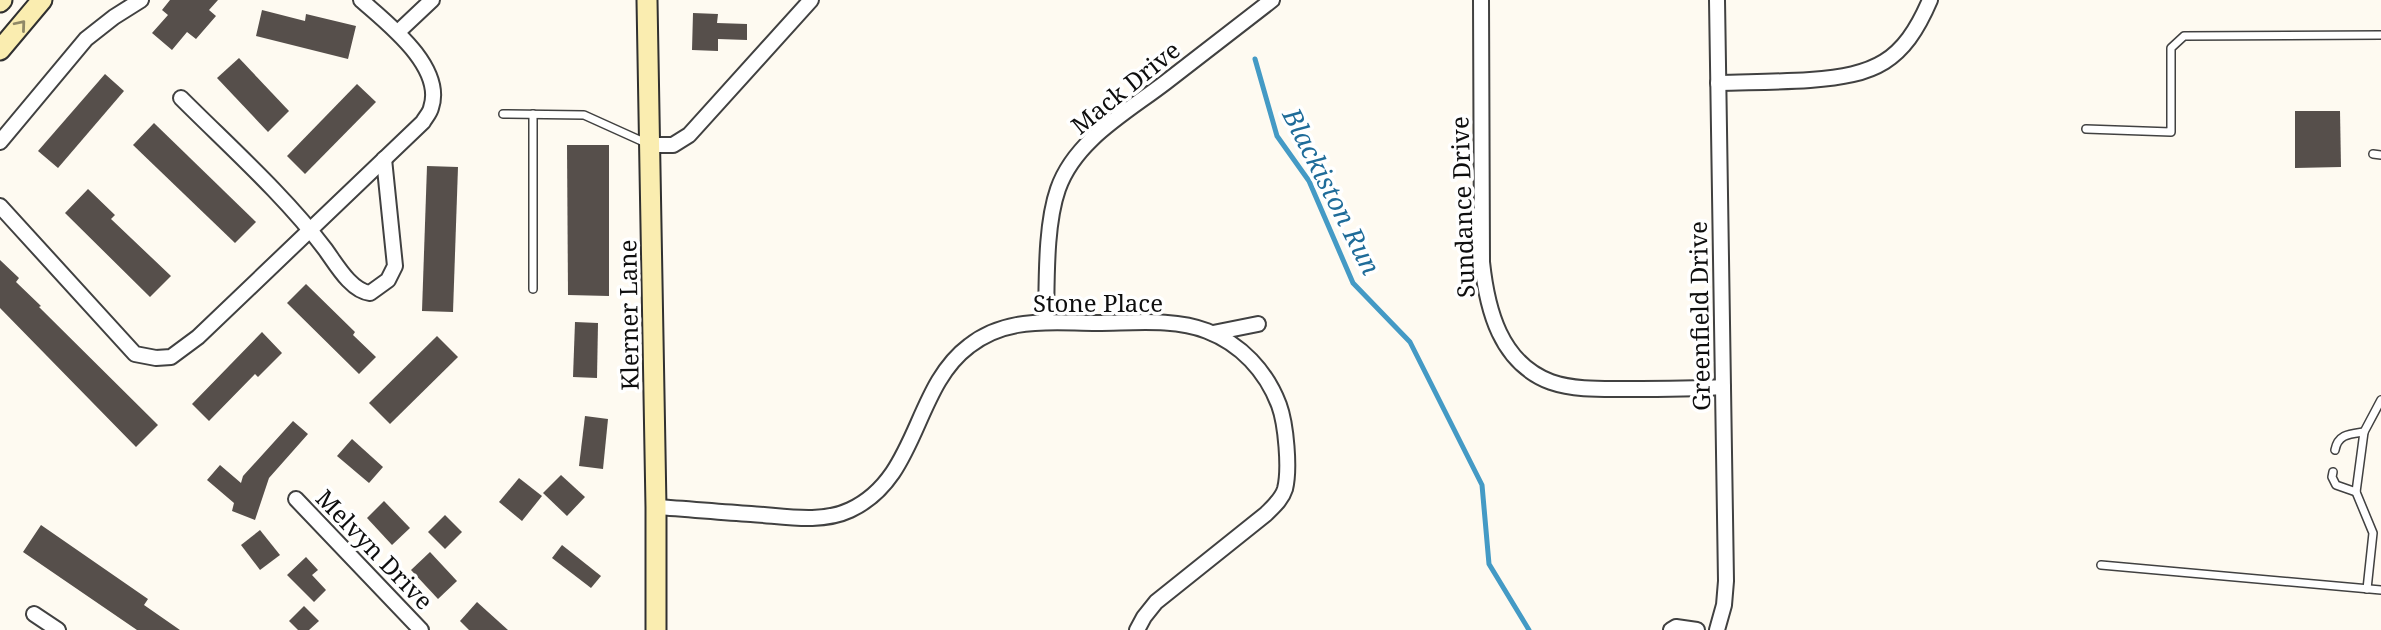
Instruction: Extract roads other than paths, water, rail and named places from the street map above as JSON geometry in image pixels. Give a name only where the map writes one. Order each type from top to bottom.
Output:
[{"type":"street","points":[[0,50],[42,0]]},
{"type":"street","points":[[0,142],[86,39],[141,0]]},
{"type":"street","points":[[0,206],[135,354],[156,358],[171,357],[198,337],[311,230],[423,122],[432,108],[430,77],[404,37],[361,0]]},
{"type":"street","points":[[398,32],[432,0]]},
{"type":"street","name":"Klerner Lane","points":[[647,0],[656,630]]},
{"type":"street","points":[[650,145],[673,145],[689,135],[811,0]]},
{"type":"street","name":"Mack Drive","points":[[1046,323],[1048,252],[1054,205],[1061,181],[1074,159],[1100,132],[1272,0]]},
{"type":"street","name":"Sundance Drive","points":[[1481,0],[1482,261],[1491,315],[1507,347],[1534,373],[1551,382],[1587,388],[1723,387]]},
{"type":"street","name":"Greenfield Drive","points":[[1717,0],[1726,581],[1724,605],[1717,630]]},
{"type":"street","points":[[1718,83],[1806,80],[1861,73],[1885,61],[1905,44],[1930,0]]},
{"type":"street","points":[[181,98],[311,230],[343,273],[362,292],[370,293],[388,280],[395,266],[384,159]]},
{"type":"street","name":"Stone Place","points":[[656,507],[813,519],[849,510],[866,501],[895,470],[906,452],[932,393],[954,360],[975,342],[999,330],[1017,325],[1046,323],[1168,324],[1204,330],[1237,347],[1252,361],[1274,392],[1280,410],[1285,446],[1284,491],[1278,503],[1266,514],[1156,602],[1137,630]]},
{"type":"street","name":"Stone Place","points":[[1213,333],[1258,324]]},
{"type":"street","name":"Melvyn Drive","points":[[296,499],[421,630]]},
{"type":"street","points":[[34,614],[58,630]]},
{"type":"street","points":[[1671,630],[1675,627],[1697,630]]},
{"type":"lane","points":[[2086,129],[2171,132],[2171,48],[2184,36],[2381,35]]},
{"type":"lane","points":[[503,114],[584,116],[650,145]]},
{"type":"lane","points":[[533,114],[533,289]]},
{"type":"lane","points":[[2367,589],[2373,533],[2356,492],[2364,432],[2381,400]]},
{"type":"lane","points":[[2336,450],[2337,443],[2346,434],[2364,432]]},
{"type":"lane","points":[[2333,472],[2336,485],[2356,492]]},
{"type":"lane","points":[[2101,565],[2381,590]]},
{"type":"waterway","name":"Blackiston Run","points":[[1255,59],[1277,136],[1309,181],[1353,283],[1410,342],[1482,485],[1489,564],[1529,630]]}]
